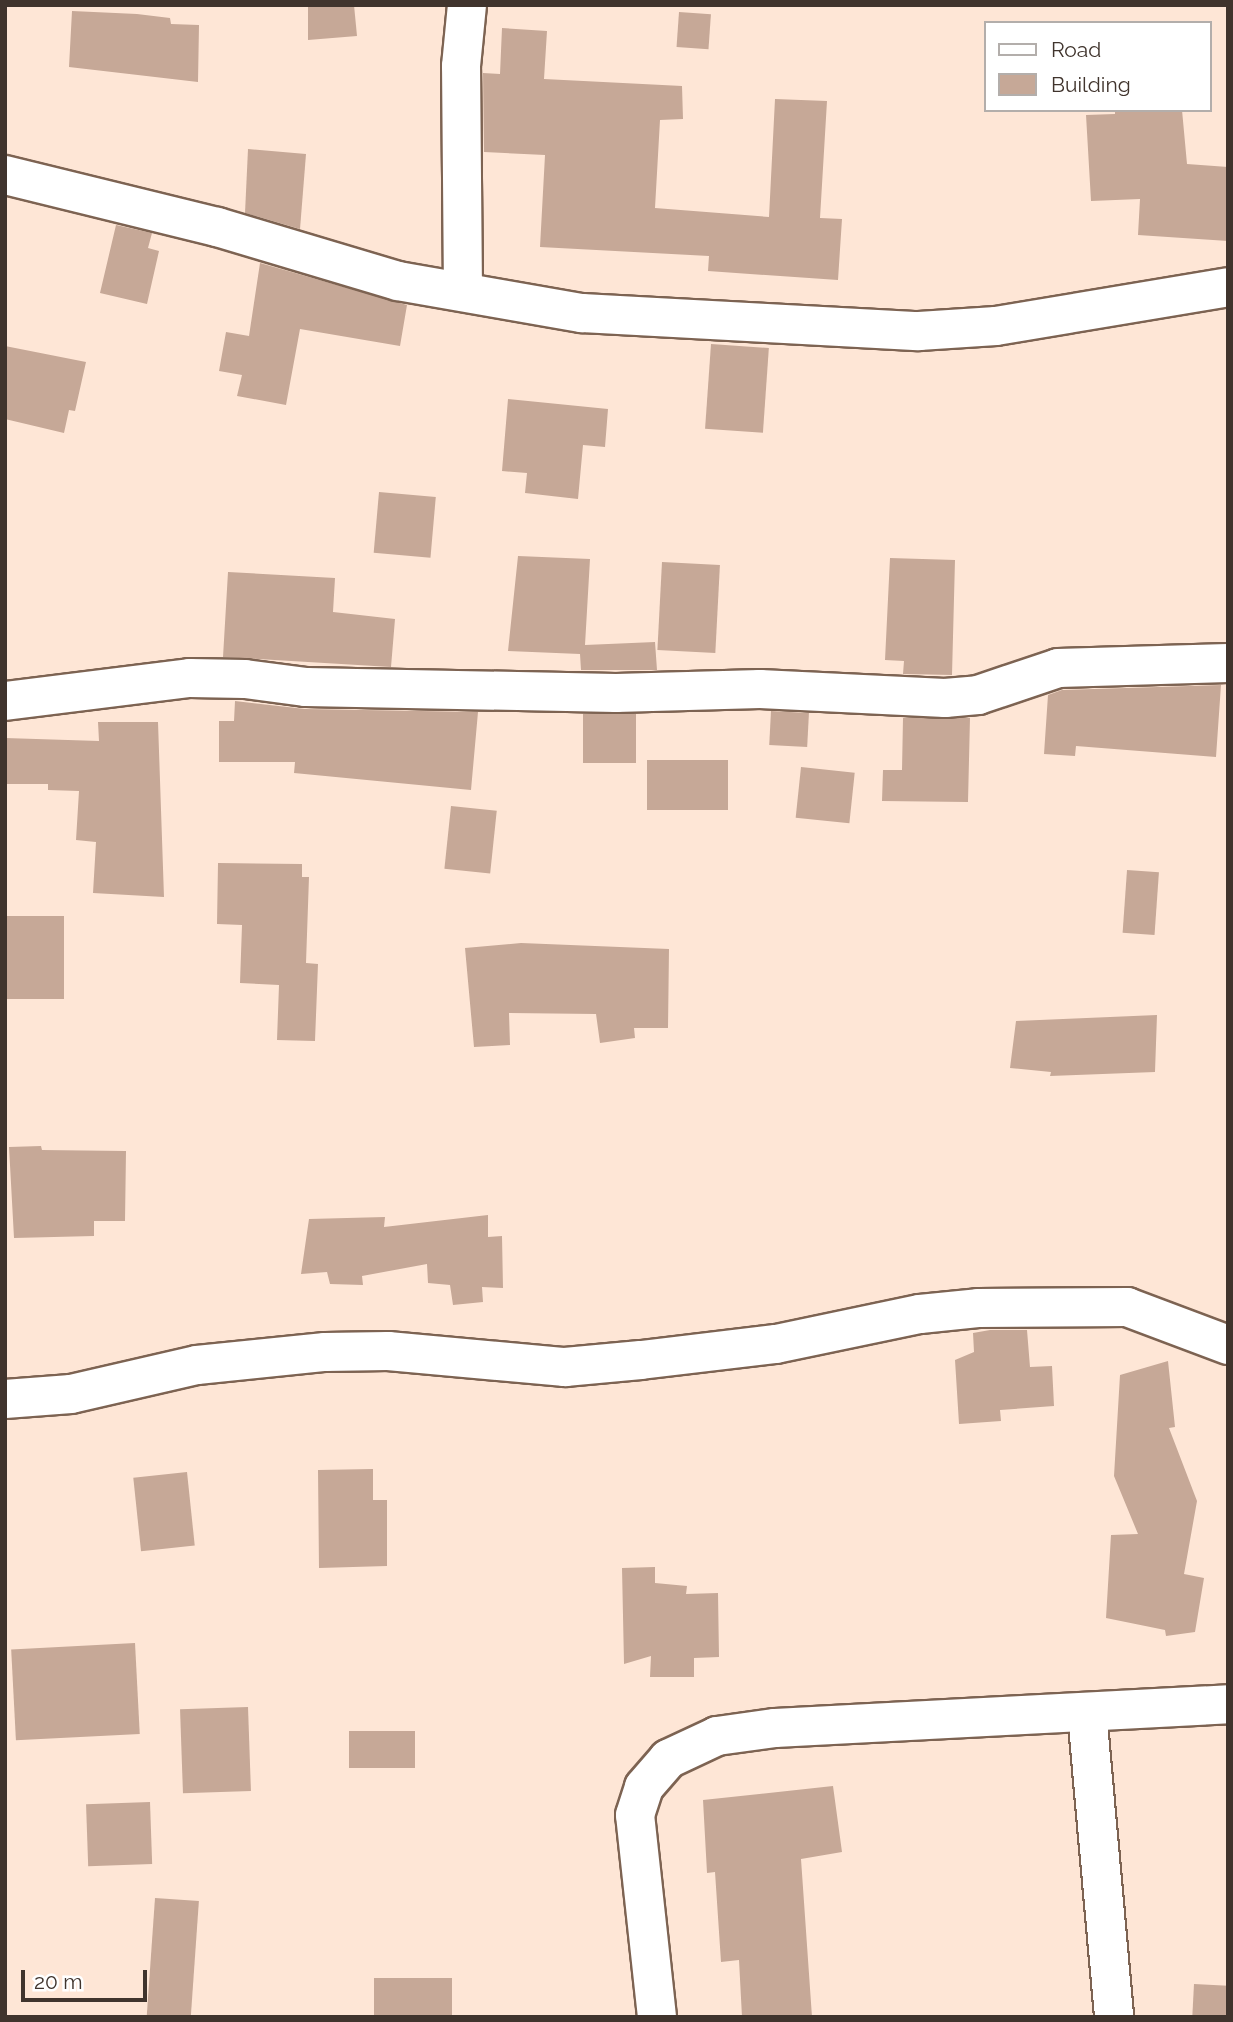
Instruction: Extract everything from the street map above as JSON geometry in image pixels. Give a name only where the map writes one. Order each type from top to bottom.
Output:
[{"type":"street","points":[[463,292],[461,66],[467,5]]},
{"type":"street","points":[[5,175],[191,220],[398,282],[582,313],[919,331],[996,326],[1228,287]]},
{"type":"street","points":[[5,701],[190,677],[306,687],[616,693],[760,689],[945,698],[978,695],[1058,668],[1228,663]]},
{"type":"street","points":[[5,1399],[71,1394],[197,1365],[326,1352],[388,1351],[565,1367],[641,1360],[789,1342],[920,1314],[978,1308],[1127,1307],[1228,1345]]},
{"type":"street","points":[[657,2017],[635,1815],[644,1787],[668,1759],[717,1736],[775,1728],[1228,1704]]},
{"type":"street","points":[[1087,1713],[1114,2017]]},
{"type":"building","points":[[308,5],[354,5],[357,36],[308,40]]},
{"type":"building","points":[[72,11],[137,14],[170,18],[171,24],[199,25],[198,82],[69,67]]},
{"type":"building","points":[[679,12],[711,14],[708,49],[677,47]]},
{"type":"building","points":[[502,28],[547,31],[544,79],[682,86],[683,119],[660,120],[655,208],[769,217],[775,99],[827,101],[820,218],[842,219],[838,280],[708,271],[709,256],[540,247],[545,155],[484,152],[483,73],[500,74]]},
{"type":"building","points":[[1182,112],[1187,164],[1228,167],[1228,241],[1138,235],[1140,199],[1091,201],[1086,115]]},
{"type":"building","points":[[248,149],[306,154],[300,229],[245,213]]},
{"type":"building","points":[[116,225],[152,233],[148,248],[159,251],[147,304],[100,293]]},
{"type":"building","points":[[260,263],[407,305],[400,346],[300,329],[286,405],[237,396],[242,375],[219,371],[226,332],[249,336]]},
{"type":"building","points":[[711,344],[769,348],[763,433],[705,429]]},
{"type":"building","points":[[5,346],[86,362],[75,411],[69,410],[64,433],[5,419]]},
{"type":"building","points":[[508,399],[608,409],[605,447],[583,445],[578,499],[525,493],[527,473],[502,471]]},
{"type":"building","points":[[379,492],[436,497],[430,558],[374,553]]},
{"type":"building","points":[[518,556],[590,559],[585,645],[655,642],[657,670],[581,670],[580,654],[508,651]]},
{"type":"building","points":[[890,558],[955,560],[952,675],[903,674],[904,661],[885,660]]},
{"type":"building","points":[[662,562],[720,565],[715,653],[657,650]]},
{"type":"building","points":[[228,572],[335,578],[333,612],[395,619],[391,667],[223,657]]},
{"type":"building","points":[[1221,685],[1216,757],[1076,746],[1075,756],[1044,754],[1048,695],[1062,690]]},
{"type":"building","points":[[235,701],[305,709],[478,712],[471,790],[294,773],[295,762],[219,762],[219,721],[234,721]]},
{"type":"building","points":[[771,711],[809,713],[807,747],[769,745]]},
{"type":"building","points":[[583,714],[636,714],[636,763],[583,763]]},
{"type":"building","points":[[903,718],[970,718],[968,802],[882,801],[883,770],[902,770]]},
{"type":"building","points":[[98,722],[158,722],[164,897],[93,893],[96,842],[76,840],[79,791],[48,790],[48,784],[5,784],[5,738],[99,741]]},
{"type":"building","points":[[647,760],[728,760],[728,810],[647,810]]},
{"type":"building","points":[[801,767],[855,773],[849,823],[796,818]]},
{"type":"building","points":[[451,806],[497,811],[490,873],[444,869]]},
{"type":"building","points":[[218,863],[302,864],[302,877],[309,877],[306,963],[318,964],[315,1041],[277,1040],[279,985],[240,983],[242,925],[217,924]]},
{"type":"building","points":[[1127,870],[1159,872],[1155,935],[1123,933]]},
{"type":"building","points":[[5,916],[64,916],[64,999],[5,999]]},
{"type":"building","points":[[521,943],[669,949],[668,1028],[634,1028],[635,1038],[600,1043],[596,1014],[509,1013],[510,1045],[474,1047],[465,948]]},
{"type":"building","points":[[1157,1015],[1155,1072],[1050,1076],[1051,1072],[1010,1068],[1016,1021]]},
{"type":"building","points":[[41,1146],[42,1150],[126,1151],[125,1221],[94,1221],[94,1236],[14,1238],[9,1147]]},
{"type":"building","points":[[488,1215],[488,1237],[502,1236],[503,1288],[482,1287],[483,1302],[453,1305],[450,1285],[428,1283],[427,1264],[362,1276],[363,1285],[330,1284],[327,1272],[301,1274],[309,1219],[385,1217],[384,1227]]},
{"type":"building","points":[[1027,1330],[1030,1367],[1052,1366],[1054,1406],[1000,1410],[1001,1421],[959,1424],[955,1360],[974,1352],[973,1333]]},
{"type":"building","points":[[1168,1361],[1175,1427],[1169,1428],[1197,1501],[1184,1574],[1204,1578],[1195,1632],[1166,1636],[1165,1630],[1106,1618],[1111,1535],[1138,1534],[1114,1476],[1120,1375]]},
{"type":"building","points":[[373,1469],[373,1500],[387,1500],[387,1566],[319,1568],[318,1470]]},
{"type":"building","points":[[187,1472],[195,1546],[141,1551],[133,1478]]},
{"type":"building","points":[[655,1567],[655,1583],[687,1586],[686,1594],[718,1593],[719,1657],[694,1658],[694,1677],[650,1677],[651,1656],[624,1664],[622,1568]]},
{"type":"building","points":[[135,1643],[140,1734],[16,1740],[11,1649]]},
{"type":"building","points":[[248,1707],[251,1791],[183,1793],[180,1709]]},
{"type":"building","points":[[349,1731],[415,1731],[415,1768],[349,1768]]},
{"type":"building","points":[[833,1786],[842,1852],[801,1859],[812,2017],[742,2017],[739,1960],[721,1962],[715,1872],[707,1873],[703,1800]]},
{"type":"building","points":[[150,1802],[152,1864],[88,1866],[86,1804]]},
{"type":"building","points":[[155,1898],[199,1901],[191,2017],[147,2017]]},
{"type":"building","points":[[374,1978],[452,1978],[452,2017],[374,2017]]},
{"type":"building","points":[[1194,1984],[1228,1986],[1226,2017],[1192,2017]]}]
